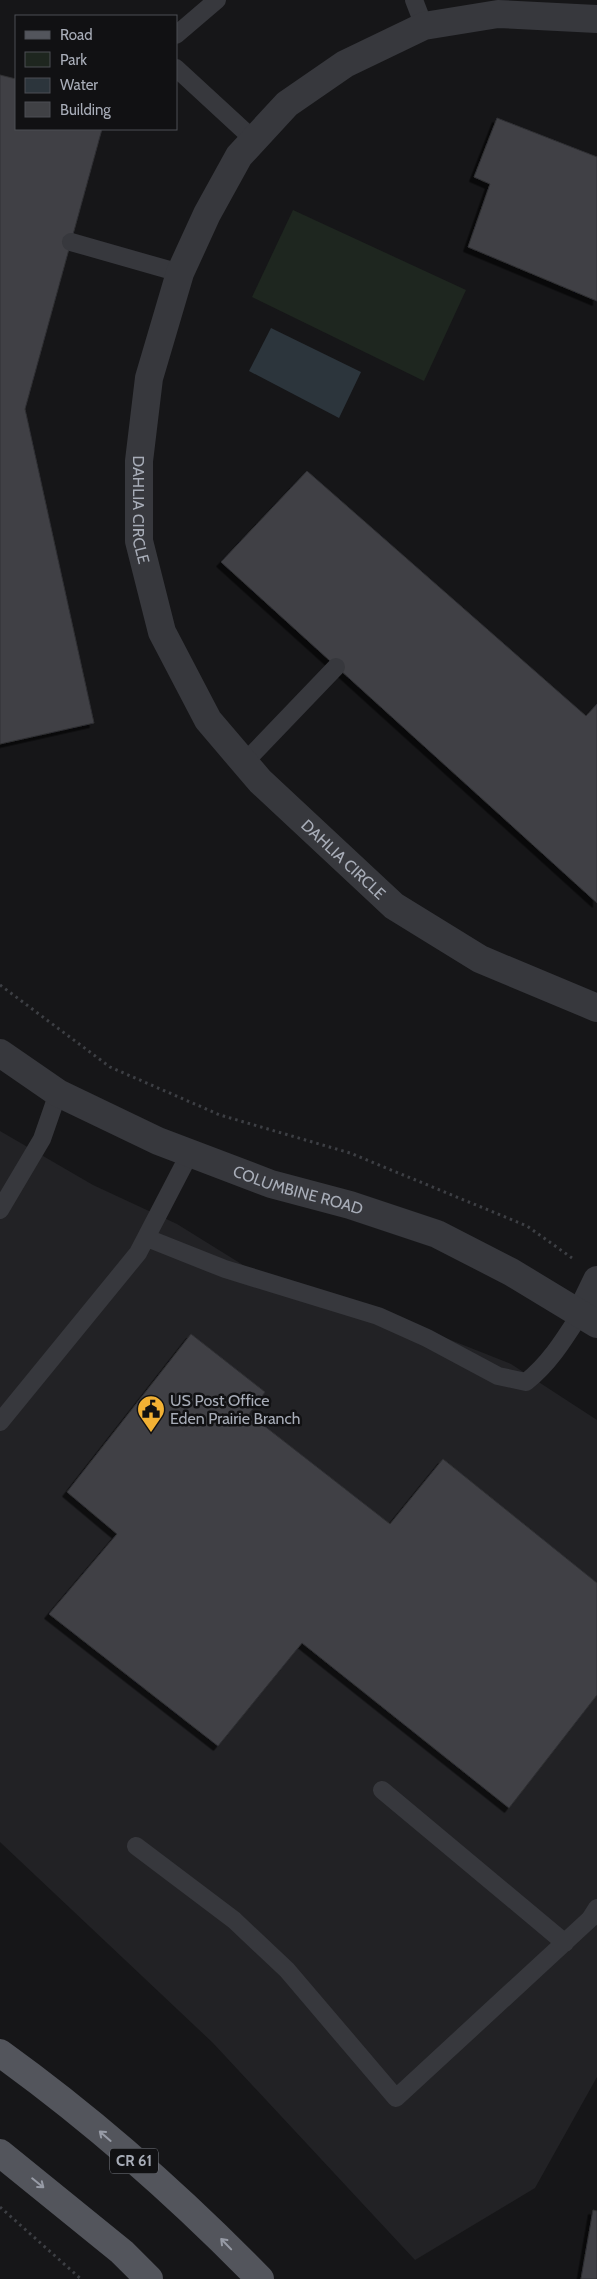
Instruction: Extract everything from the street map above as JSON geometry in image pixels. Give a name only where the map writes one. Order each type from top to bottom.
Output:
[{"type":"main road","name":"CR 61","points":[[0,2052],[52,2090],[198,2216],[260,2279]]},
{"type":"main road","points":[[0,2153],[122,2252],[149,2279]]},
{"type":"street","name":"DAHLIA CIRCLE","points":[[597,19],[498,14],[424,26],[345,64],[288,104],[239,156],[207,214],[180,273],[149,378],[139,462],[139,541],[162,632],[208,720],[244,763],[260,781],[394,906],[480,959],[597,1008]]},
{"type":"street","name":"COLUMBINE ROAD","points":[[0,1053],[58,1093],[158,1141],[271,1184],[350,1204],[436,1234],[511,1272],[589,1318]]},
{"type":"street","points":[[589,1318],[597,1280]]},
{"type":"lane","points":[[178,33],[217,0]]},
{"type":"lane","points":[[414,0],[424,26]]},
{"type":"lane","points":[[178,70],[254,140]]},
{"type":"lane","points":[[71,242],[180,273]]},
{"type":"lane","points":[[244,763],[336,667]]},
{"type":"lane","points":[[1,1208],[42,1139],[58,1093]]},
{"type":"lane","points":[[0,1422],[138,1253],[190,1153]]},
{"type":"lane","points":[[146,1238],[225,1268],[378,1316],[428,1338],[498,1376],[526,1382],[542,1369],[589,1318]]},
{"type":"lane","points":[[382,1790],[565,1943]]},
{"type":"lane","points":[[136,1846],[234,1920],[287,1970],[396,2098],[565,1943],[590,1919],[597,1908]]},
{"type":"path","points":[[0,985],[110,1067],[220,1115],[350,1153],[527,1226],[575,1260]]},
{"type":"path","points":[[0,2207],[81,2279]]},
{"type":"shaded area","points":[[0,1131],[93,1185],[177,1224],[264,1278],[390,1316],[511,1364],[597,1420],[597,2077],[535,2188],[415,2260],[213,2043],[0,1842]]},
{"type":"green space","points":[[293,210],[466,290],[424,381],[252,297]]},
{"type":"water","points":[[271,328],[361,372],[339,418],[249,371]]},
{"type":"building","points":[[0,75],[15,79],[15,130],[102,130],[25,409],[94,723],[0,744]]},
{"type":"building","points":[[497,118],[597,157],[597,301],[468,247],[490,184],[474,177]]},
{"type":"building","points":[[307,471],[586,716],[597,704],[597,903],[221,562]]},
{"type":"building","points":[[191,1334],[265,1392],[249,1414],[390,1524],[443,1459],[597,1583],[597,1695],[509,1808],[302,1643],[218,1746],[49,1614],[117,1534],[67,1492]]},
{"type":"building","points":[[593,2210],[597,2211],[597,2279],[581,2279]]},
{"type":"place","name":"US Post Office Eden Prairie Branch","points":[[151,1433]]}]
